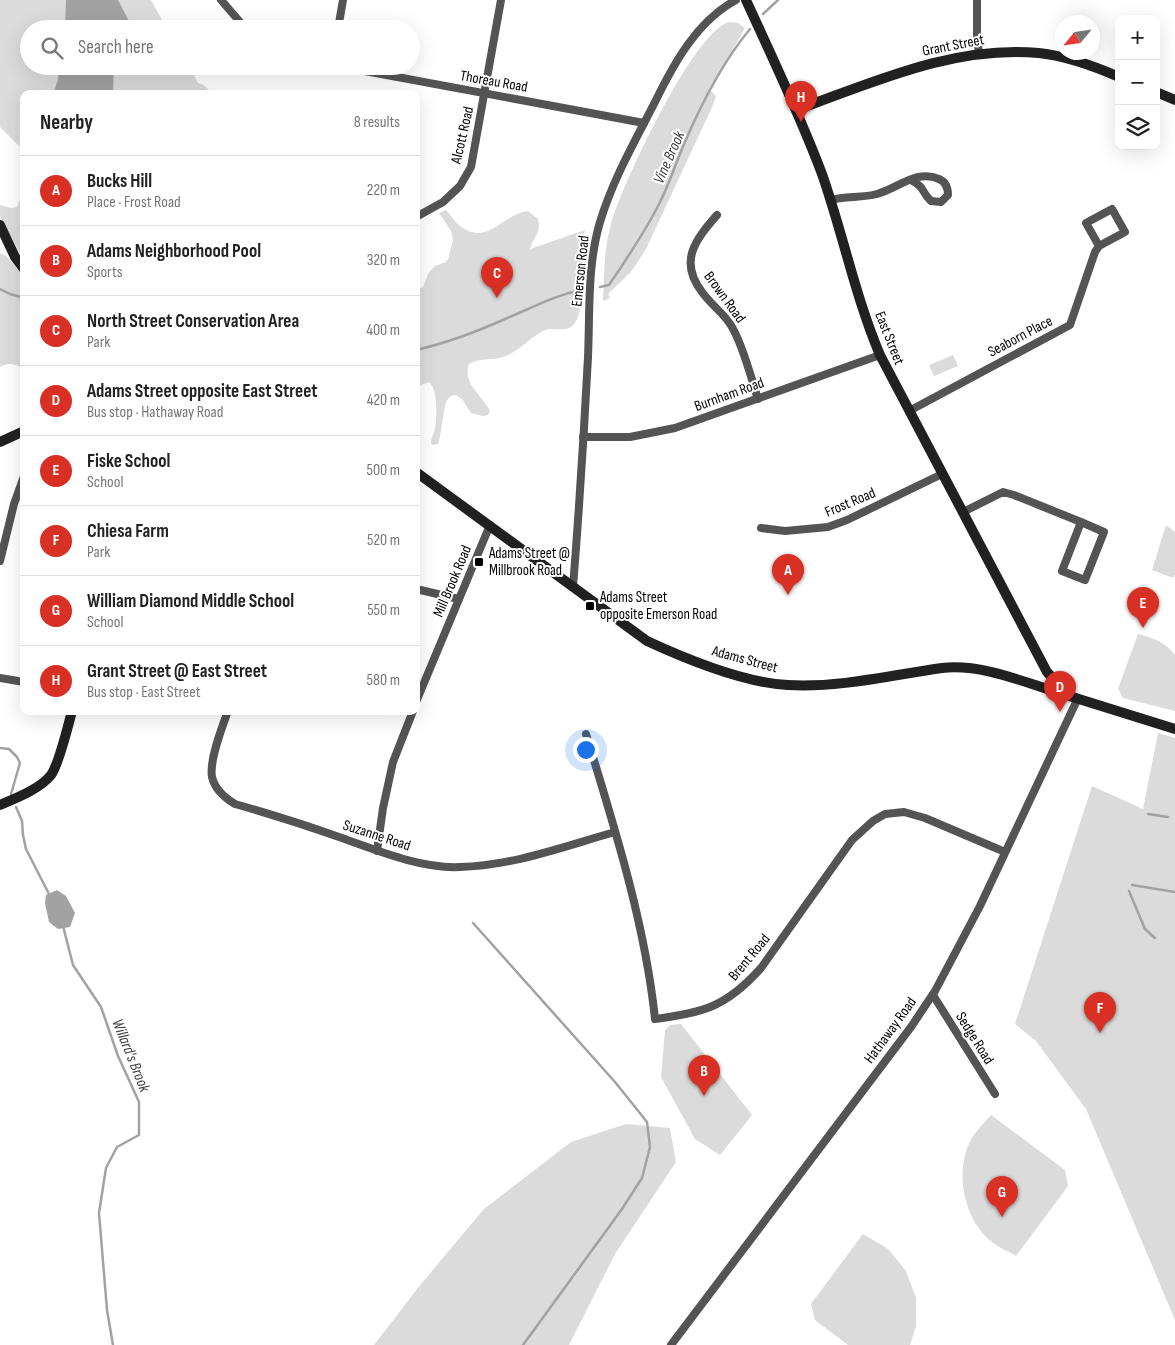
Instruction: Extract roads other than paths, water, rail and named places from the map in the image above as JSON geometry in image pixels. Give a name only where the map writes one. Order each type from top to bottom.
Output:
[{"type":"street","points":[[221,0],[238,20]]},
{"type":"street","points":[[340,20],[343,0]]},
{"type":"street","name":"Alcott Road","points":[[420,216],[443,202],[460,186],[471,166],[501,0]]},
{"type":"street","name":"Emerson Road","points":[[573,587],[584,437],[592,260],[600,223],[611,190],[672,66],[711,18],[726,5],[736,0]]},
{"type":"street","name":"East Street","points":[[746,0],[812,147],[830,200],[859,300],[880,354],[1046,670],[1058,684],[1078,698]]},
{"type":"street","points":[[977,0],[979,54]]},
{"type":"street","name":"Grant Street","points":[[796,110],[924,65],[955,57],[979,54],[1012,51],[1040,53],[1081,62],[1115,75]]},
{"type":"street","name":"Thoreau Road","points":[[385,75],[644,123]]},
{"type":"street","points":[[1160,94],[1175,100]]},
{"type":"street","points":[[830,200],[874,194],[917,176],[927,175],[938,178],[945,184],[948,195],[940,202],[931,201],[920,185],[911,180]]},
{"type":"street","points":[[1112,209],[1125,232],[1099,246],[1086,223],[1112,209]]},
{"type":"street","name":"Brown Road","points":[[717,215],[699,236],[691,254],[692,274],[702,292],[725,316],[733,329],[758,399]]},
{"type":"street","points":[[0,225],[20,264]]},
{"type":"street","name":"Seaborn Place","points":[[909,412],[1070,325],[1092,256],[1099,246]]},
{"type":"street","name":"Burnham Road","points":[[584,437],[630,436],[675,428],[880,354]]},
{"type":"street","points":[[0,442],[20,433]]},
{"type":"street","name":"Frost Road","points":[[761,528],[785,531],[828,527],[847,520],[942,474]]},
{"type":"street","name":"Adams Street","points":[[420,475],[647,641],[670,652],[738,676],[788,686],[829,684],[956,666],[1000,674],[1175,729]]},
{"type":"street","points":[[0,561],[20,487]]},
{"type":"street","points":[[963,512],[1003,492],[1016,496],[1081,522],[1104,532],[1085,580],[1062,571],[1081,522]]},
{"type":"street","name":"Mill Brook Road","points":[[420,692],[490,526]]},
{"type":"street","points":[[420,590],[459,599]]},
{"type":"street","points":[[1031,684],[1046,670]]},
{"type":"street","points":[[0,678],[20,681]]},
{"type":"street","name":"Hathaway Road","points":[[671,1345],[911,1027],[932,995],[960,946],[1078,698]]},
{"type":"street","points":[[0,805],[27,793],[51,775],[71,715]]},
{"type":"street","name":"Suzanne Road","points":[[227,715],[212,767],[212,778],[218,791],[234,804],[319,830],[377,851],[417,862],[458,868],[496,864],[615,832]]},
{"type":"street","points":[[377,851],[383,808],[393,762],[409,715]]},
{"type":"street","name":"Brent Road","points":[[586,734],[615,832],[646,955],[654,1019],[688,1015],[712,1008],[747,984],[761,968],[852,840],[873,820],[885,814],[904,812],[924,818],[1006,852]]},
{"type":"street","name":"Sedge Road","points":[[932,995],[995,1094]]},
{"type":"waterway","name":"Vine Brook","points":[[763,14],[778,0]]},
{"type":"waterway","name":"Vine Brook","points":[[600,287],[609,285],[646,228],[665,193],[697,115],[722,69],[750,29]]},
{"type":"waterway","name":"Vine Brook","points":[[0,289],[20,297]]},
{"type":"waterway","name":"Vine Brook","points":[[420,349],[461,337],[551,299],[581,290]]},
{"type":"waterway","name":"Willard's Brook","points":[[0,748],[9,749],[20,763],[11,794]]},
{"type":"waterway","name":"Willard's Brook","points":[[16,807],[22,821],[26,849],[50,896]]},
{"type":"waterway","points":[[1148,814],[1168,817]]},
{"type":"waterway","points":[[1132,885],[1175,892]]},
{"type":"waterway","points":[[1129,891],[1145,929],[1155,938]]},
{"type":"waterway","points":[[473,923],[615,1082],[647,1122],[650,1147],[642,1178],[622,1209],[523,1345]]},
{"type":"waterway","name":"Willard's Brook","points":[[63,926],[73,965],[101,1007],[118,1056],[139,1102],[139,1135],[117,1147],[106,1168],[99,1213],[107,1310],[113,1345]]},
{"type":"place","name":"Grant Street @ East Street","points":[[801,122]]},
{"type":"place","name":"North Street Conservation Area","points":[[497,298]]},
{"type":"place","name":"Adams Street @ Millbrook Road","points":[[479,562]]},
{"type":"place","name":"Bucks Hill","points":[[788,595]]},
{"type":"place","name":"Adams Street opposite Emerson Road","points":[[590,606]]},
{"type":"place","name":"Fiske School","points":[[1143,628]]},
{"type":"place","name":"Adams Street opposite East Street","points":[[1060,712]]},
{"type":"place","name":"Chiesa Farm","points":[[1100,1033]]},
{"type":"place","name":"Adams Neighborhood Pool","points":[[704,1096]]},
{"type":"place","name":"William Diamond Middle School","points":[[1002,1217]]}]
